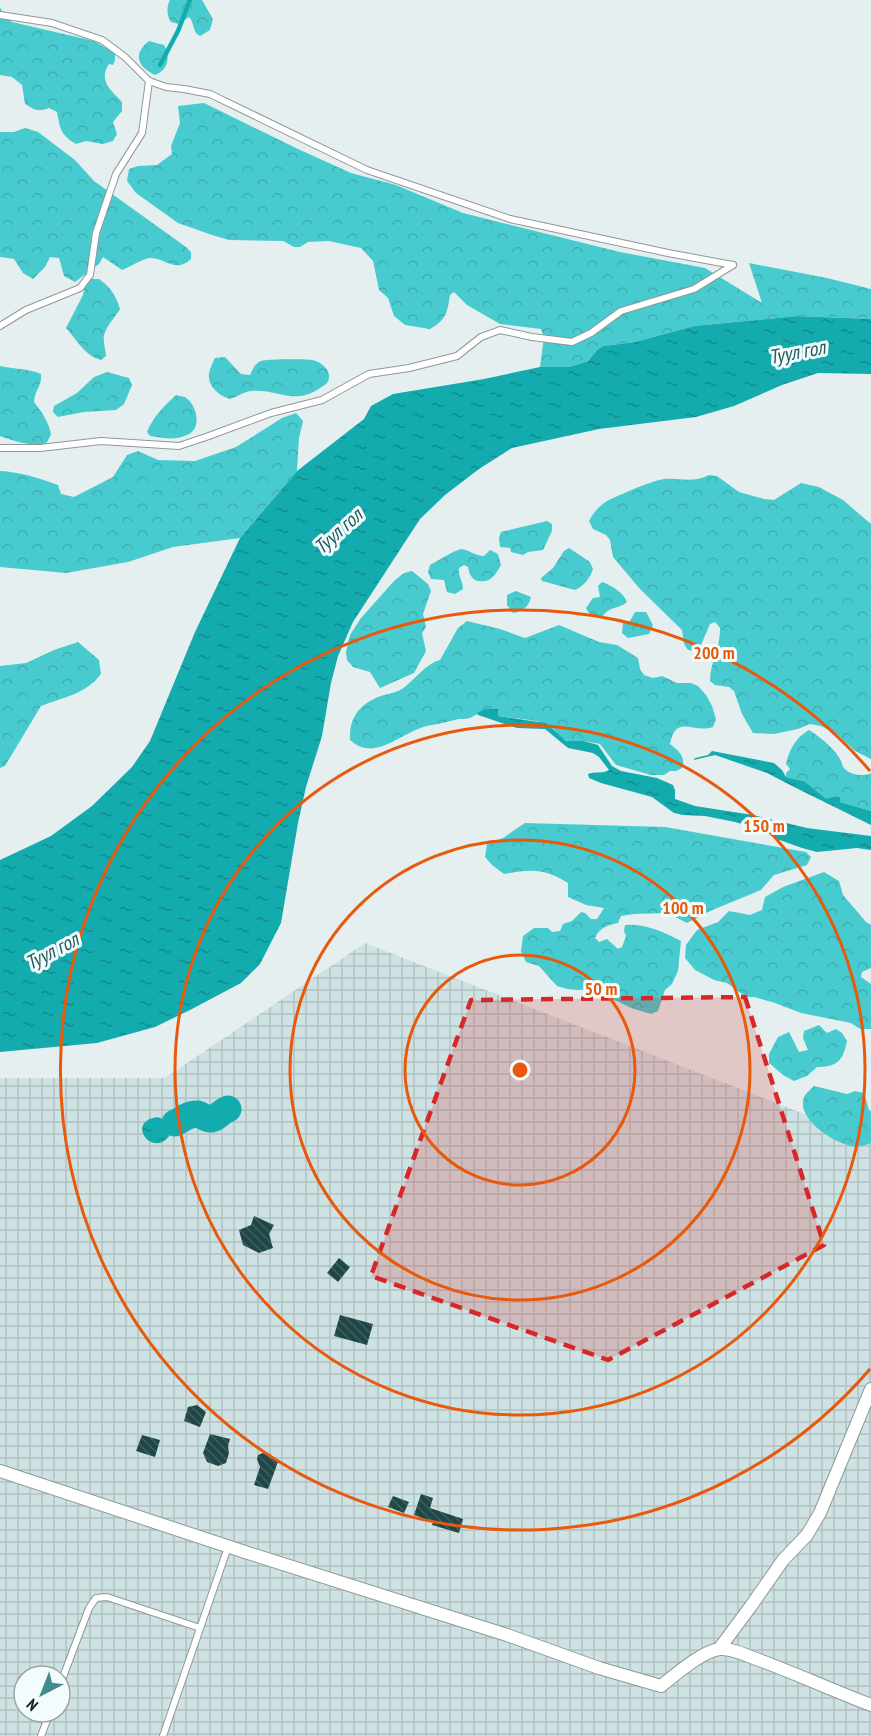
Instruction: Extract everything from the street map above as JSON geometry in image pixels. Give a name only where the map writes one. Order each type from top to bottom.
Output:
[{"type":"street","points":[[0,1471],[507,1635],[599,1668],[661,1686],[699,1658],[719,1649],[783,1560],[807,1535],[820,1513],[871,1389]]},
{"type":"street","points":[[719,1649],[734,1651],[871,1705]]},
{"type":"lane","points":[[0,15],[52,23],[102,40],[125,57],[149,81],[166,87],[210,94],[367,170],[510,219],[733,265],[694,289],[621,311],[591,333],[572,342],[500,330],[481,337],[457,356],[409,368],[369,374],[322,400],[271,413],[179,446],[101,441],[40,448],[0,448]]},
{"type":"lane","points":[[0,326],[26,310],[80,288],[90,275],[96,233],[116,174],[142,134],[149,81]]},
{"type":"lane","points":[[163,1736],[228,1546]]},
{"type":"lane","points":[[68,1664],[89,1608],[96,1598],[106,1597],[200,1628]]},
{"type":"highlighted area","points":[[745,997],[824,1245],[608,1360],[371,1276],[471,1000]]},
{"type":"shaded area","points":[[365,943],[871,1140],[871,1736],[0,1736],[0,1078],[165,1078]]},
{"type":"green space","points":[[170,0],[202,0],[213,19],[210,30],[200,36],[197,35],[189,17],[179,24],[171,22],[168,11]]},
{"type":"green space","points":[[0,7],[5,17],[12,22],[94,41],[115,53],[113,65],[109,64],[105,75],[107,85],[122,102],[122,111],[113,122],[117,134],[113,141],[103,144],[86,141],[76,144],[62,131],[57,112],[49,108],[37,110],[31,108],[25,104],[22,85],[12,77],[0,75]]},
{"type":"green space","points":[[149,41],[164,45],[168,58],[163,70],[155,75],[144,68],[139,60],[140,51]]},
{"type":"green space","points":[[204,103],[351,173],[396,185],[463,213],[620,252],[705,268],[762,303],[749,263],[871,289],[871,319],[797,316],[694,326],[635,342],[603,346],[588,361],[569,367],[540,367],[544,337],[541,329],[500,324],[467,305],[454,292],[450,295],[445,315],[436,325],[430,329],[405,325],[394,316],[388,298],[379,290],[373,261],[361,248],[329,241],[308,242],[300,247],[294,247],[283,241],[229,240],[178,223],[136,193],[127,181],[129,169],[157,165],[172,154],[171,146],[180,123],[178,106]]},
{"type":"green space","points":[[25,128],[38,132],[75,160],[94,181],[186,247],[191,252],[191,259],[175,265],[149,258],[122,270],[103,257],[99,264],[75,282],[64,276],[59,258],[50,257],[45,267],[33,279],[23,273],[14,259],[0,257],[0,132],[14,132]]},
{"type":"green space","points":[[91,279],[99,279],[106,285],[114,295],[120,309],[105,333],[106,356],[101,360],[86,351],[66,328],[83,295],[85,285]]},
{"type":"green space","points":[[225,357],[241,374],[250,375],[261,361],[312,360],[326,368],[329,379],[322,387],[302,396],[252,391],[230,399],[215,390],[209,378],[209,371],[215,358]]},
{"type":"green space","points":[[0,366],[41,374],[34,402],[50,429],[51,434],[47,442],[38,445],[17,442],[0,436]]},
{"type":"green space","points":[[107,372],[129,378],[132,385],[124,404],[116,410],[84,412],[58,417],[53,412],[54,406],[77,393],[94,377]]},
{"type":"green space","points":[[176,395],[185,397],[193,405],[197,421],[193,431],[174,438],[150,436],[147,432],[152,421]]},
{"type":"green space","points":[[296,413],[303,421],[299,438],[297,471],[240,538],[173,547],[128,562],[66,573],[0,567],[0,471],[51,482],[58,485],[61,494],[74,497],[113,477],[127,455],[138,451],[158,460],[195,461],[236,447],[282,418]]},
{"type":"green space","points":[[709,475],[717,476],[739,492],[764,499],[774,500],[801,483],[819,487],[843,500],[871,524],[871,759],[855,751],[838,735],[821,726],[810,724],[774,734],[753,733],[742,714],[734,691],[710,681],[720,628],[715,622],[710,624],[701,645],[695,651],[688,650],[684,644],[682,630],[640,589],[613,557],[610,540],[606,535],[593,529],[589,521],[596,510],[607,501],[643,485],[664,479],[692,480]]},
{"type":"green space","points":[[547,521],[552,524],[552,531],[543,550],[523,555],[511,552],[510,548],[500,547],[501,532]]},
{"type":"green space","points":[[569,548],[590,562],[593,569],[586,581],[575,590],[542,581],[541,578],[553,568],[564,551]]},
{"type":"green space","points":[[461,549],[484,556],[490,550],[498,554],[501,565],[493,577],[487,581],[477,581],[470,574],[468,567],[464,565],[459,568],[463,589],[455,594],[447,592],[444,580],[431,579],[428,572],[430,565]]},
{"type":"green space","points":[[412,571],[428,584],[431,591],[423,614],[426,627],[422,633],[426,651],[414,673],[380,688],[370,672],[353,667],[347,660],[346,652],[350,635],[361,618],[394,581],[404,573]]},
{"type":"green space","points":[[602,582],[617,590],[627,602],[609,610],[602,617],[597,617],[586,608],[593,598],[600,597],[598,586]]},
{"type":"green space","points":[[516,591],[531,597],[525,608],[513,613],[507,605],[507,595]]},
{"type":"green space","points":[[635,612],[646,612],[653,625],[649,634],[628,638],[622,633],[623,623],[630,621]]},
{"type":"green space","points":[[467,621],[525,638],[559,625],[599,642],[617,645],[638,658],[644,675],[653,678],[662,676],[677,683],[691,683],[698,686],[712,706],[716,719],[713,727],[686,726],[676,729],[670,744],[682,757],[682,768],[664,775],[651,775],[616,765],[600,744],[567,741],[551,727],[537,721],[498,716],[498,710],[493,709],[484,710],[469,718],[417,729],[378,747],[359,746],[350,740],[352,723],[358,711],[369,701],[402,689],[425,669],[440,660],[458,628]]},
{"type":"green space","points":[[78,642],[99,660],[101,674],[81,691],[41,706],[5,766],[0,768],[0,666],[26,663]]},
{"type":"green space","points":[[809,730],[834,751],[846,770],[857,775],[871,773],[871,811],[840,802],[840,797],[834,796],[826,800],[804,781],[786,777],[790,769],[786,764],[791,749],[800,736]]},
{"type":"green space","points":[[525,823],[665,827],[806,852],[811,857],[807,865],[774,875],[761,890],[687,923],[667,913],[634,914],[621,916],[618,923],[599,931],[595,938],[599,942],[607,939],[618,949],[622,947],[626,936],[625,925],[661,931],[681,941],[678,971],[672,984],[665,990],[658,1011],[651,1014],[607,999],[597,989],[578,990],[557,986],[539,966],[526,962],[521,951],[523,936],[534,928],[548,928],[552,932],[560,931],[563,924],[572,921],[581,912],[591,919],[597,919],[604,908],[586,905],[568,897],[568,883],[560,878],[537,871],[504,874],[492,865],[485,857],[487,844],[503,838]]},
{"type":"green space","points":[[824,872],[839,881],[843,895],[871,925],[871,968],[862,972],[861,977],[871,984],[871,1029],[860,1029],[851,1023],[801,1013],[775,1003],[746,997],[727,983],[714,980],[695,970],[685,958],[686,945],[697,930],[718,922],[729,911],[750,915],[762,910],[765,897],[783,887]]},
{"type":"green space","points":[[819,1025],[827,1033],[836,1029],[847,1041],[838,1062],[830,1066],[817,1067],[807,1076],[794,1081],[769,1063],[769,1054],[778,1037],[789,1032],[799,1052],[808,1050],[803,1038],[804,1031]]},
{"type":"green space","points":[[814,1086],[847,1094],[855,1091],[864,1093],[871,1111],[871,1143],[851,1146],[841,1143],[824,1134],[810,1120],[803,1105],[804,1097]]},
{"type":"water","name":"Туул гол","points":[[797,316],[871,319],[871,374],[818,373],[782,385],[734,406],[696,417],[599,429],[512,448],[445,495],[420,519],[353,622],[338,656],[322,736],[306,787],[298,823],[281,923],[260,964],[241,983],[155,1027],[97,1043],[0,1052],[0,860],[51,836],[92,806],[132,767],[150,741],[195,632],[240,538],[297,471],[364,419],[371,406],[393,394],[540,367],[569,367],[588,361],[603,346],[635,342],[694,326]]},
{"type":"water","points":[[485,709],[498,709],[498,716],[546,723],[566,741],[584,741],[598,745],[612,766],[621,771],[657,778],[673,785],[675,799],[695,806],[753,815],[807,828],[871,836],[871,850],[857,848],[817,852],[777,839],[763,830],[735,822],[674,813],[652,797],[589,778],[588,774],[609,770],[593,753],[568,748],[545,729],[517,728],[478,715],[477,713]]},
{"type":"water","points":[[712,751],[774,763],[786,777],[804,781],[826,799],[840,797],[840,802],[871,811],[871,825],[767,773],[715,755],[694,760]]},
{"type":"water","points":[[157,1117],[175,1123],[169,1136],[162,1142],[154,1143],[147,1140],[142,1127],[147,1121]]},
{"type":"building","points":[[254,1216],[274,1225],[269,1234],[273,1248],[259,1253],[243,1245],[239,1230],[251,1225]]},
{"type":"building","points":[[339,1258],[350,1267],[338,1282],[327,1273]]},
{"type":"building","points":[[340,1315],[373,1324],[367,1345],[334,1336]]},
{"type":"building","points":[[197,1405],[206,1412],[200,1427],[184,1421],[188,1407]]},
{"type":"building","points":[[210,1434],[230,1439],[226,1463],[218,1466],[207,1462],[203,1453]]},
{"type":"building","points":[[142,1435],[160,1440],[155,1457],[136,1451]]},
{"type":"building","points":[[263,1453],[278,1462],[268,1489],[254,1485],[260,1467],[258,1455]]},
{"type":"building","points":[[421,1494],[433,1498],[430,1508],[463,1519],[459,1533],[432,1525],[433,1522],[414,1515]]},
{"type":"building","points":[[393,1496],[409,1502],[404,1513],[388,1507]]},
{"type":"waterway","points":[[160,65],[178,31],[190,0]]},
{"type":"waterway","points":[[175,1123],[195,1114],[212,1119],[228,1109]]}]
